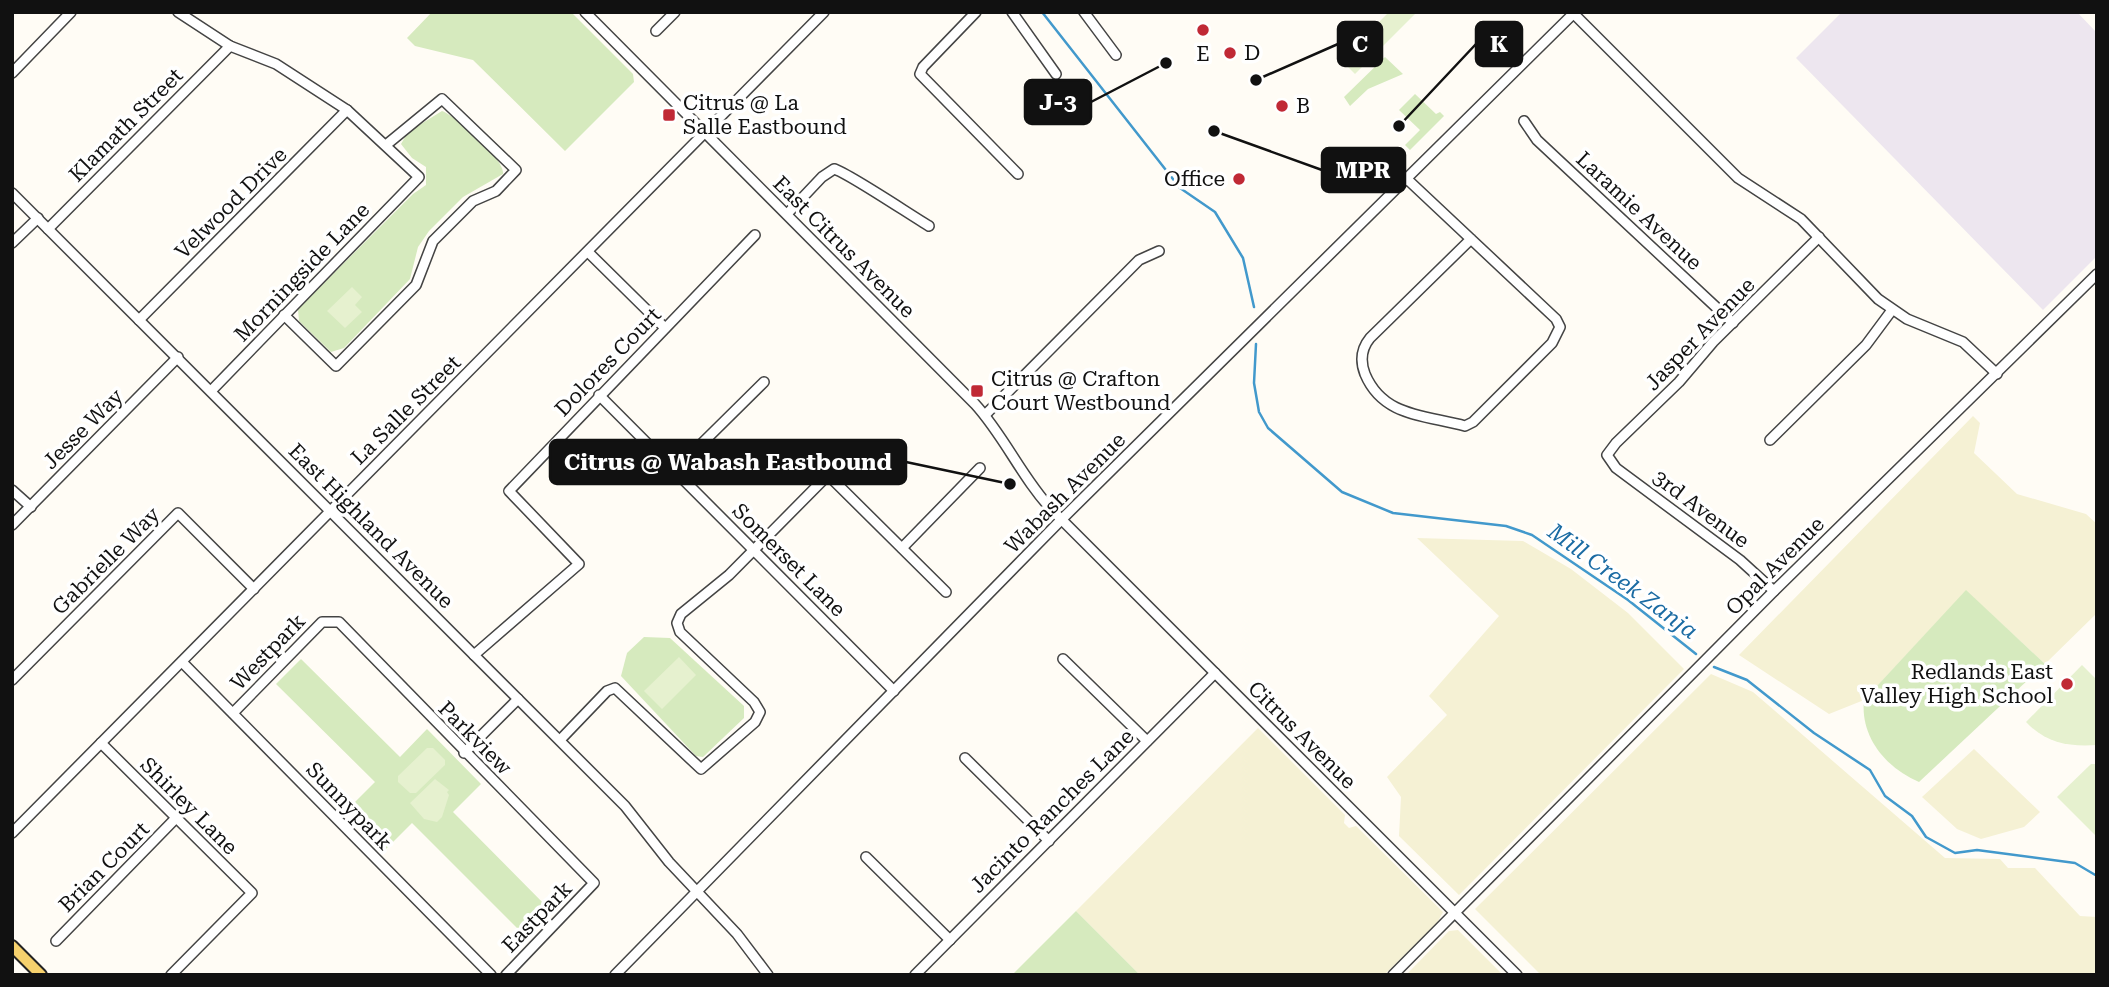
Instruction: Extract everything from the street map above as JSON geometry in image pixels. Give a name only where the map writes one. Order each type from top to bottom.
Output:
[{"type":"main road","points":[[12,946],[41,975]]},
{"type":"street","points":[[12,73],[71,12]]},
{"type":"street","points":[[178,12],[229,46],[276,64],[347,110],[386,145],[442,99],[516,170],[496,191],[473,201],[433,241],[426,250],[421,277],[416,285],[336,366],[284,315]]},
{"type":"street","name":"East Citrus Avenue","points":[[585,12],[985,415],[1033,489],[1062,519]]},
{"type":"street","points":[[656,31],[675,12]]},
{"type":"street","name":"La Salle Street","points":[[12,833],[589,253],[824,12]]},
{"type":"street","points":[[976,12],[923,67],[920,74],[1018,174]]},
{"type":"street","points":[[1012,12],[1056,74]]},
{"type":"street","points":[[1084,12],[1116,55]]},
{"type":"street","points":[[1573,13],[1738,178],[1791,211],[1892,310],[1963,342],[1997,373]]},
{"type":"street","name":"Wabash Avenue","points":[[615,975],[1062,519],[1573,13]]},
{"type":"street","name":"Klamath Street","points":[[48,229],[229,46]]},
{"type":"street","name":"Velwood Drive","points":[[139,320],[347,110]]},
{"type":"street","name":"Laramie Avenue","points":[[1524,121],[1537,140],[1733,323]]},
{"type":"street","name":"Morningside Lane","points":[[211,391],[419,177],[386,145]]},
{"type":"street","points":[[787,214],[821,177],[834,169],[847,173],[864,187],[929,226]]},
{"type":"street","points":[[1407,179],[1471,239],[1556,319],[1560,327],[1552,343],[1473,422],[1465,426],[1397,410],[1377,396],[1364,370],[1362,358],[1365,344],[1471,239]]},
{"type":"street","name":"East Highland Avenue","points":[[12,193],[625,806],[669,862],[737,933],[768,975]]},
{"type":"street","points":[[12,243],[38,218]]},
{"type":"street","name":"Dolores Court","points":[[474,655],[579,564],[509,491],[755,236]]},
{"type":"street","name":"Jasper Avenue","points":[[1607,455],[1819,237]]},
{"type":"street","points":[[985,415],[1139,260],[1159,251]]},
{"type":"street","points":[[589,253],[665,328]]},
{"type":"street","name":"Opal Avenue","points":[[1393,975],[1774,592],[2097,274]]},
{"type":"street","points":[[1770,440],[1857,354],[1892,310]]},
{"type":"street","name":"Jesse Way","points":[[12,526],[178,357]]},
{"type":"street","points":[[675,470],[764,382]]},
{"type":"street","name":"Somerset Lane","points":[[599,395],[894,691]]},
{"type":"street","name":"3rd Avenue","points":[[1607,455],[1616,468],[1740,560],[1774,592]]},
{"type":"street","points":[[902,548],[980,468]]},
{"type":"street","points":[[560,740],[607,691],[615,688],[701,769],[755,722],[760,712],[754,702],[680,632],[677,623],[681,614],[755,550],[828,475],[946,592]]},
{"type":"street","points":[[12,490],[31,507]]},
{"type":"street","name":"Gabrielle Way","points":[[12,680],[178,513],[254,589]]},
{"type":"street","name":"Citrus Avenue","points":[[1062,519],[1517,975]]},
{"type":"street","name":"Westpark","points":[[233,713],[322,622],[331,620]]},
{"type":"street","name":"Parkview","points":[[331,620],[339,622],[594,883]]},
{"type":"street","points":[[1063,659],[1147,741]]},
{"type":"street","name":"Sunnypark","points":[[181,662],[491,975]]},
{"type":"street","name":"Jacinto Ranches Lane","points":[[915,975],[1215,673]]},
{"type":"street","points":[[464,752],[518,699]]},
{"type":"street","name":"Shirley Lane","points":[[101,743],[252,893],[172,975]]},
{"type":"street","points":[[965,758],[1049,841]]},
{"type":"street","name":"Brian Court","points":[[56,941],[176,818]]},
{"type":"street","points":[[866,857],[950,940]]},
{"type":"street","name":"Eastpark","points":[[506,975],[594,883]]},
{"type":"shaded area","points":[[1842,12],[2077,12],[2097,33],[2097,256],[2043,310],[1796,58]]},
{"type":"shaded area","points":[[1973,416],[1980,423],[1974,453],[2017,494],[2086,514],[2097,524],[2097,613],[2045,664],[1966,591],[1864,700],[1829,714],[1739,655]]},
{"type":"shaded area","points":[[1417,538],[1523,541],[1571,569],[1628,613],[1684,669],[1459,895],[1399,836],[1401,797],[1387,777],[1447,715],[1429,696],[1499,616]]},
{"type":"shaded area","points":[[1711,674],[1753,692],[1945,858],[2000,859],[2008,868],[2035,868],[2080,916],[2097,917],[2097,975],[1541,975],[1475,909]]},
{"type":"shaded area","points":[[1258,728],[1345,815],[1344,823],[1349,828],[1356,826],[1443,912],[1437,923],[1384,975],[1140,975],[1076,911]]},
{"type":"shaded area","points":[[1974,749],[2040,812],[2024,827],[1981,839],[1957,829],[1922,797]]},
{"type":"shaded area","points":[[1458,930],[1503,975],[1406,975],[1449,931]]},
{"type":"green space","points":[[432,12],[571,12],[633,74],[634,82],[565,151],[473,60],[415,46],[407,38]]},
{"type":"green space","points":[[1389,12],[1417,12],[1355,74],[1341,60]]},
{"type":"green space","points":[[1385,57],[1403,74],[1368,89],[1350,106],[1344,97]]},
{"type":"green space","points":[[1415,94],[1436,114],[1440,112],[1444,116],[1410,150],[1405,145],[1420,130],[1399,110]]},
{"type":"green space","points":[[442,111],[468,129],[489,149],[502,167],[503,174],[463,197],[429,231],[418,247],[410,279],[344,348],[331,352],[299,321],[298,309],[413,194],[426,185],[426,167],[412,158],[401,144],[408,132]]},
{"type":"green space","points":[[352,287],[362,297],[355,305],[362,312],[345,328],[327,311]]},
{"type":"green space","points":[[1966,590],[2045,664],[1919,782],[1896,768],[1878,750],[1866,726],[1864,700]]},
{"type":"green space","points":[[644,637],[670,638],[744,706],[744,718],[703,757],[696,756],[621,676],[627,653]]},
{"type":"green space","points":[[679,657],[696,675],[662,709],[644,691]]},
{"type":"green space","points":[[301,659],[400,757],[427,729],[481,784],[453,812],[552,912],[526,937],[412,823],[386,849],[347,810],[375,782],[276,684]]},
{"type":"green space","points":[[2082,665],[2097,680],[2097,745],[2058,742],[2042,735],[2026,722]]},
{"type":"green space","points":[[427,748],[433,748],[445,760],[445,765],[416,793],[410,793],[398,782],[398,776]]},
{"type":"green space","points":[[2091,764],[2097,764],[2097,837],[2057,797]]},
{"type":"green space","points":[[435,779],[449,790],[442,817],[437,822],[424,819],[410,803]]},
{"type":"green space","points":[[1076,911],[1140,975],[1012,975]]},
{"type":"waterway","name":"Mill Creek Zanja","points":[[1042,12],[1180,188],[1215,212],[1243,258],[1254,307]]},
{"type":"waterway","name":"Mill Creek Zanja","points":[[1256,344],[1254,383],[1259,412],[1268,428],[1342,492],[1393,513],[1506,526],[1532,535],[1628,600],[1696,654]]},
{"type":"waterway","name":"Mill Creek Zanja","points":[[1714,667],[1747,680],[1814,733],[1870,770],[1885,796],[1912,816],[1926,837],[1955,853],[1977,850],[2075,863],[2097,876]]},
{"type":"place","name":"E","points":[[1203,30]]},
{"type":"place","name":"D","points":[[1230,53]]},
{"type":"place","name":"J-3","points":[[1166,63]]},
{"type":"place","name":"C","points":[[1256,80]]},
{"type":"place","name":"B","points":[[1282,106]]},
{"type":"place","name":"Citrus @ La Salle Eastbound","points":[[669,115]]},
{"type":"place","name":"K","points":[[1399,126]]},
{"type":"place","name":"MPR","points":[[1214,131]]},
{"type":"place","name":"Office","points":[[1239,179]]},
{"type":"place","name":"Citrus @ Crafton Court Westbound","points":[[977,391]]},
{"type":"place","name":"Citrus @ Wabash Eastbound","points":[[1010,484]]},
{"type":"place","name":"Redlands East Valley High School","points":[[2067,684]]}]
